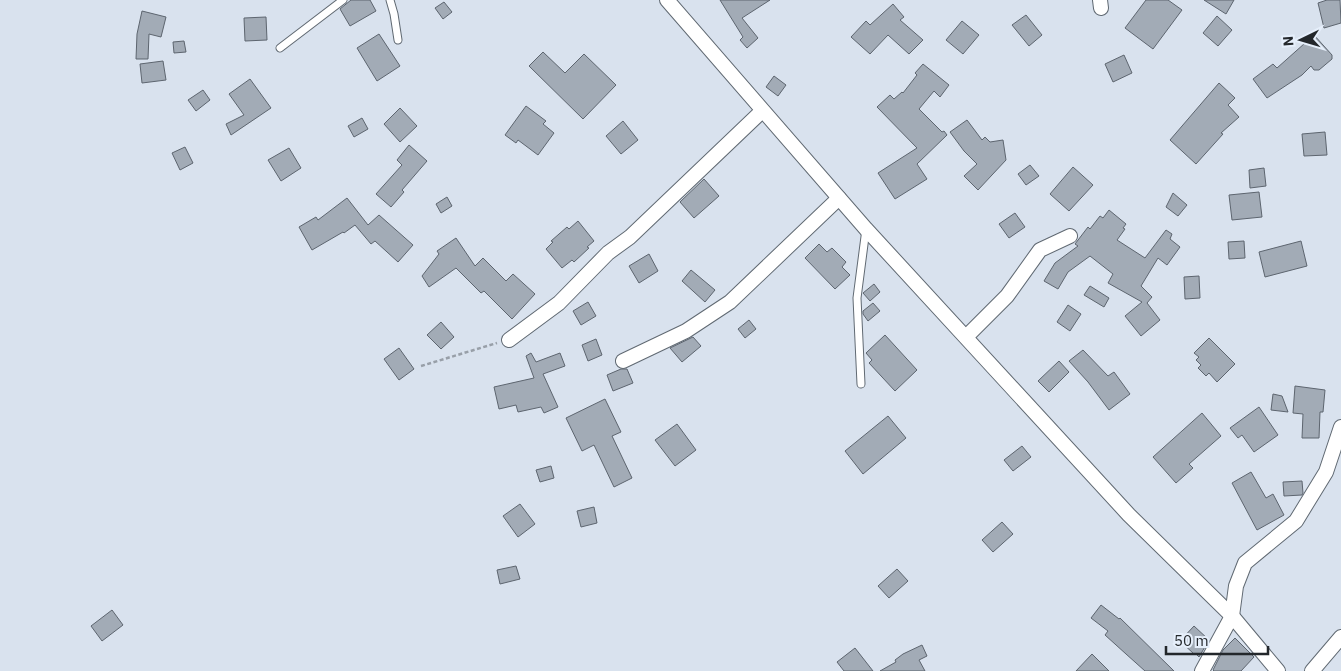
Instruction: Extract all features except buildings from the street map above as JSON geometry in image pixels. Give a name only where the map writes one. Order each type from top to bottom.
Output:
[{"type":"street","points":[[667,0],[866,229],[1129,515],[1232,616],[1278,671]]},
{"type":"street","points":[[509,340],[559,303],[608,253],[630,237],[762,111]]},
{"type":"street","points":[[623,361],[686,330],[730,302],[839,198]]},
{"type":"street","points":[[966,337],[1007,296],[1040,250],[1070,236]]},
{"type":"street","points":[[1202,671],[1232,616],[1236,586],[1245,563],[1296,521],[1326,472],[1341,427]]},
{"type":"street","points":[[1312,671],[1341,637]]},
{"type":"lane","points":[[280,48],[343,0]]},
{"type":"lane","points":[[390,0],[398,40]]},
{"type":"lane","points":[[861,384],[857,298],[866,229]]},
{"type":"path","points":[[422,366],[509,340]]}]
